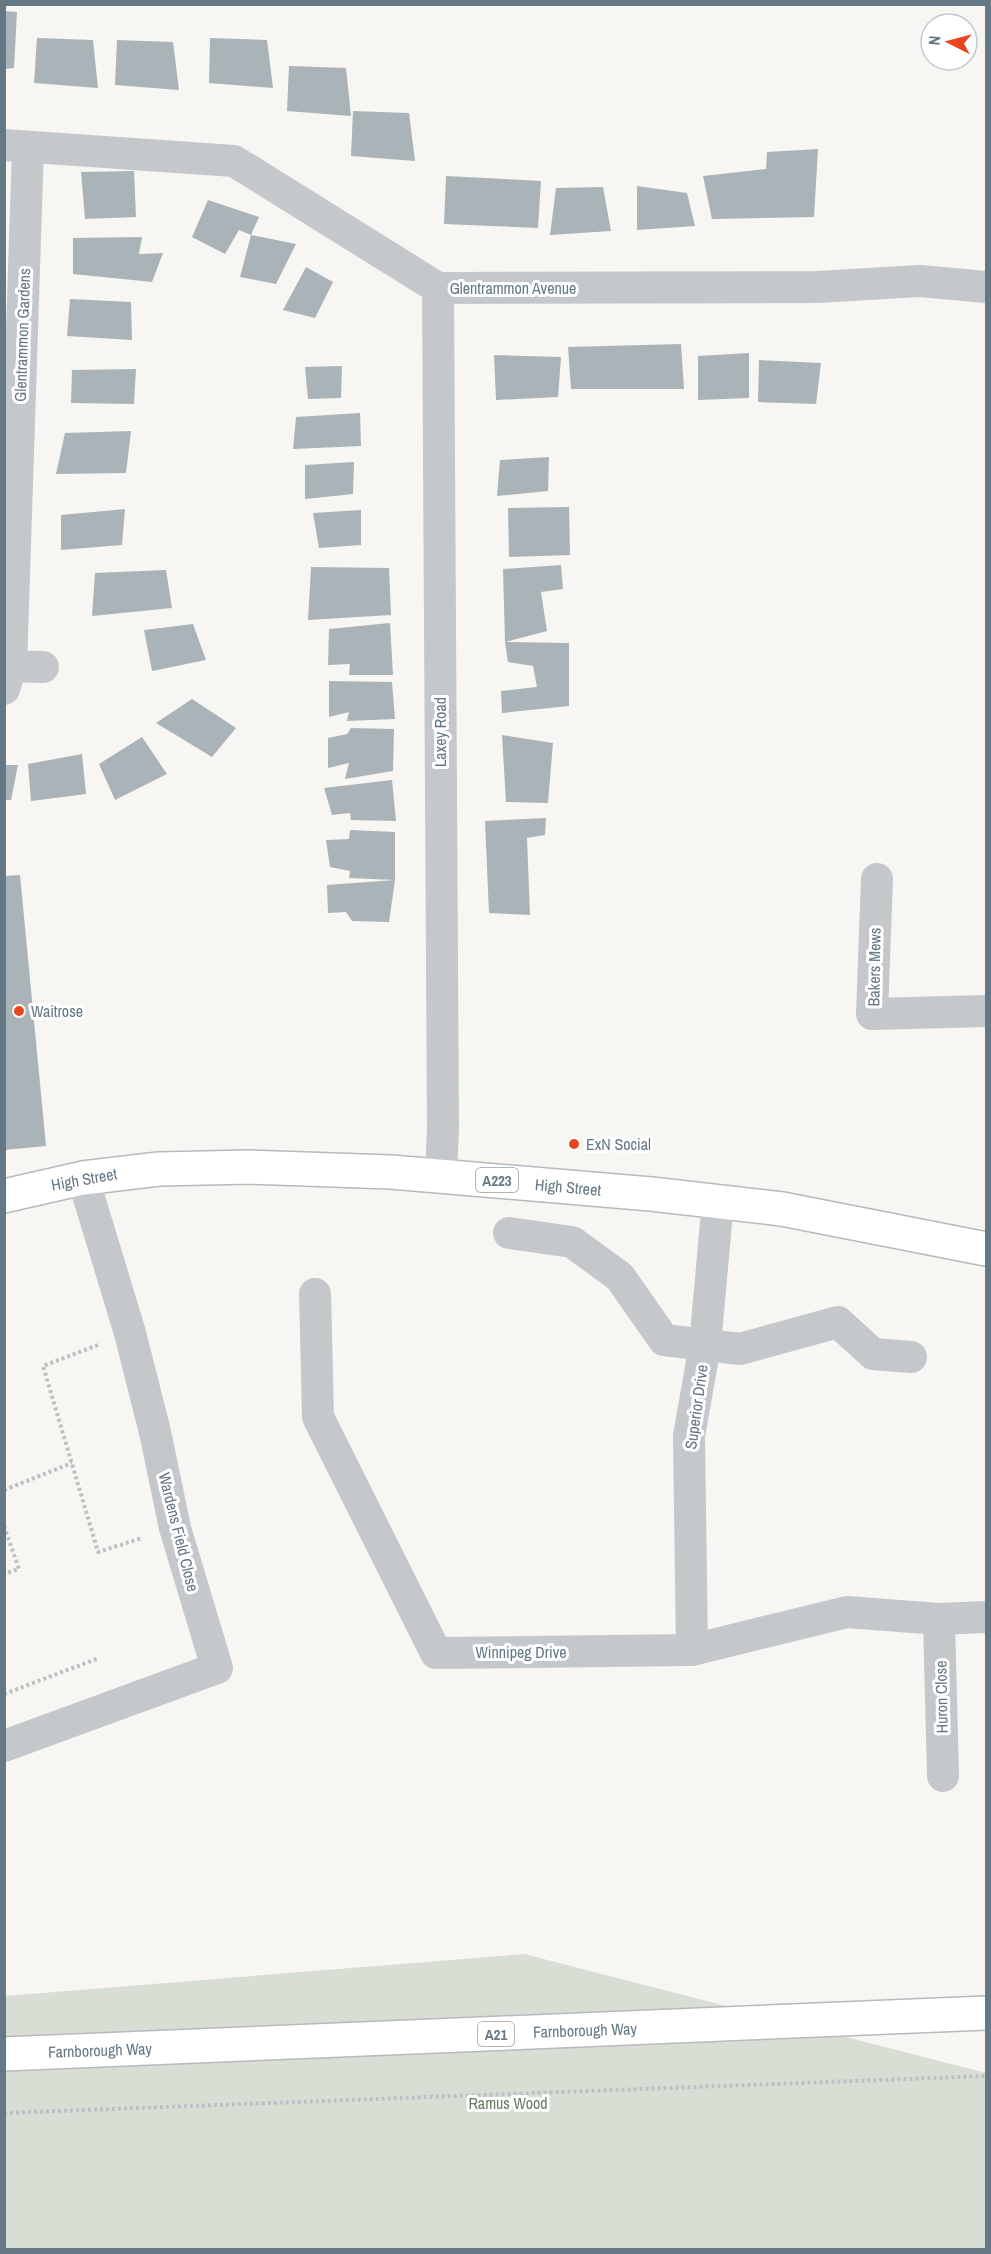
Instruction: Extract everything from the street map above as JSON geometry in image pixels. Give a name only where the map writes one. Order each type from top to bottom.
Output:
[{"type":"main road","name":"High Street","points":[[4,1196],[83,1178],[159,1168],[328,1169],[441,1175],[718,1201],[818,1215],[987,1249]]},
{"type":"main road","name":"Farnborough Way","points":[[4,2054],[987,2013]]},
{"type":"street","name":"Glentrammon Avenue","points":[[16,146],[234,161],[438,288],[817,286],[920,281],[987,287]]},
{"type":"street","name":"Glentrammon Gardens","points":[[16,146],[8,678],[43,667]]},
{"type":"street","name":"Laxey Road","points":[[438,288],[443,1128],[441,1175]]},
{"type":"street","name":"Bakers Mews","points":[[877,879],[872,1014],[987,1011]]},
{"type":"street","name":"Wardens Field Close","points":[[4,1746],[217,1668],[175,1528],[155,1432],[130,1333],[83,1178]]},
{"type":"street","name":"Superior Drive","points":[[692,1650],[689,1436],[705,1345],[718,1201]]},
{"type":"street","points":[[510,1233],[572,1242],[620,1277],[663,1340],[740,1349],[838,1322],[873,1354],[911,1357]]},
{"type":"street","name":"Winnipeg Drive","points":[[315,1294],[318,1417],[436,1653],[692,1650],[847,1612],[939,1619],[987,1617]]},
{"type":"street","name":"Huron Close","points":[[939,1619],[943,1776]]},
{"type":"path","points":[[130,1333],[43,1366],[98,1552],[175,1528]]},
{"type":"path","points":[[4,1490],[72,1463]]},
{"type":"path","points":[[4,1526],[19,1569],[4,1574]]},
{"type":"path","points":[[4,1694],[99,1658]]},
{"type":"path","points":[[4,2113],[987,2076]]},
{"type":"green space","name":"Ramus Wood","points":[[524,1954],[986,2073],[986,2249],[5,2250],[5,1996]]},
{"type":"building","points":[[4,11],[17,12],[14,68],[4,69]]},
{"type":"building","points":[[37,38],[93,40],[98,88],[34,83]]},
{"type":"building","points":[[210,38],[267,40],[273,88],[209,83]]},
{"type":"building","points":[[117,40],[173,42],[179,90],[115,85]]},
{"type":"building","points":[[289,66],[346,68],[351,116],[287,111]]},
{"type":"building","points":[[353,111],[409,113],[415,161],[351,156]]},
{"type":"building","points":[[818,149],[814,217],[712,219],[703,176],[766,169],[767,152]]},
{"type":"building","points":[[134,171],[136,217],[85,219],[81,172]]},
{"type":"building","points":[[446,176],[541,181],[538,228],[444,224]]},
{"type":"building","points":[[637,186],[687,193],[695,226],[637,230]]},
{"type":"building","points":[[603,187],[611,231],[550,235],[556,188]]},
{"type":"building","points":[[208,200],[259,217],[251,235],[239,230],[225,254],[192,237]]},
{"type":"building","points":[[251,235],[296,244],[276,284],[240,277]]},
{"type":"building","points":[[142,237],[139,254],[163,253],[152,282],[73,274],[73,238]]},
{"type":"building","points":[[306,267],[333,282],[315,318],[283,310]]},
{"type":"building","points":[[70,299],[131,302],[132,340],[67,336]]},
{"type":"building","points":[[681,344],[684,389],[571,389],[568,347]]},
{"type":"building","points":[[749,353],[749,398],[698,400],[698,356]]},
{"type":"building","points":[[494,355],[561,357],[558,397],[496,400]]},
{"type":"building","points":[[759,360],[821,363],[816,404],[758,402]]},
{"type":"building","points":[[342,366],[341,398],[308,399],[305,367]]},
{"type":"building","points":[[136,369],[134,404],[71,403],[72,370]]},
{"type":"building","points":[[360,413],[361,446],[293,449],[296,417]]},
{"type":"building","points":[[131,431],[126,473],[56,474],[65,433]]},
{"type":"building","points":[[549,457],[548,491],[497,496],[500,460]]},
{"type":"building","points":[[354,462],[353,494],[305,499],[305,465]]},
{"type":"building","points":[[569,507],[570,555],[509,557],[508,508]]},
{"type":"building","points":[[125,509],[122,545],[61,550],[61,515]]},
{"type":"building","points":[[361,510],[361,545],[319,548],[313,513]]},
{"type":"building","points":[[561,565],[563,589],[541,592],[547,631],[505,642],[503,569]]},
{"type":"building","points":[[311,567],[389,568],[391,615],[308,620]]},
{"type":"building","points":[[166,570],[172,608],[92,616],[95,573]]},
{"type":"building","points":[[390,623],[393,675],[349,675],[350,664],[328,665],[329,629]]},
{"type":"building","points":[[193,624],[206,660],[152,671],[144,630]]},
{"type":"building","points":[[505,642],[569,643],[569,706],[502,713],[501,691],[537,687],[533,666],[508,662]]},
{"type":"building","points":[[329,681],[392,682],[395,719],[347,721],[349,712],[329,717]]},
{"type":"building","points":[[192,699],[236,728],[212,757],[156,723]]},
{"type":"building","points":[[351,728],[394,729],[393,771],[345,779],[349,763],[328,768],[328,738],[347,734]]},
{"type":"building","points":[[502,735],[553,743],[548,803],[506,802]]},
{"type":"building","points":[[142,737],[167,774],[115,800],[99,764]]},
{"type":"building","points":[[82,754],[86,794],[31,801],[28,764]]},
{"type":"building","points":[[4,765],[18,765],[11,800],[4,800]]},
{"type":"building","points":[[392,780],[396,821],[351,820],[350,813],[332,815],[324,788]]},
{"type":"building","points":[[546,818],[545,835],[527,838],[530,915],[489,913],[485,821]]},
{"type":"building","points":[[350,830],[395,832],[395,880],[349,878],[350,871],[330,867],[326,840],[349,839]]},
{"type":"building","name":"Waitrose","points":[[20,875],[46,1146],[4,1150],[4,876]]},
{"type":"building","points":[[395,880],[389,922],[352,921],[346,912],[328,913],[327,885]]},
{"type":"place","name":"Waitrose","points":[[19,1011]]},
{"type":"place","name":"ExN Social","points":[[574,1144]]}]
